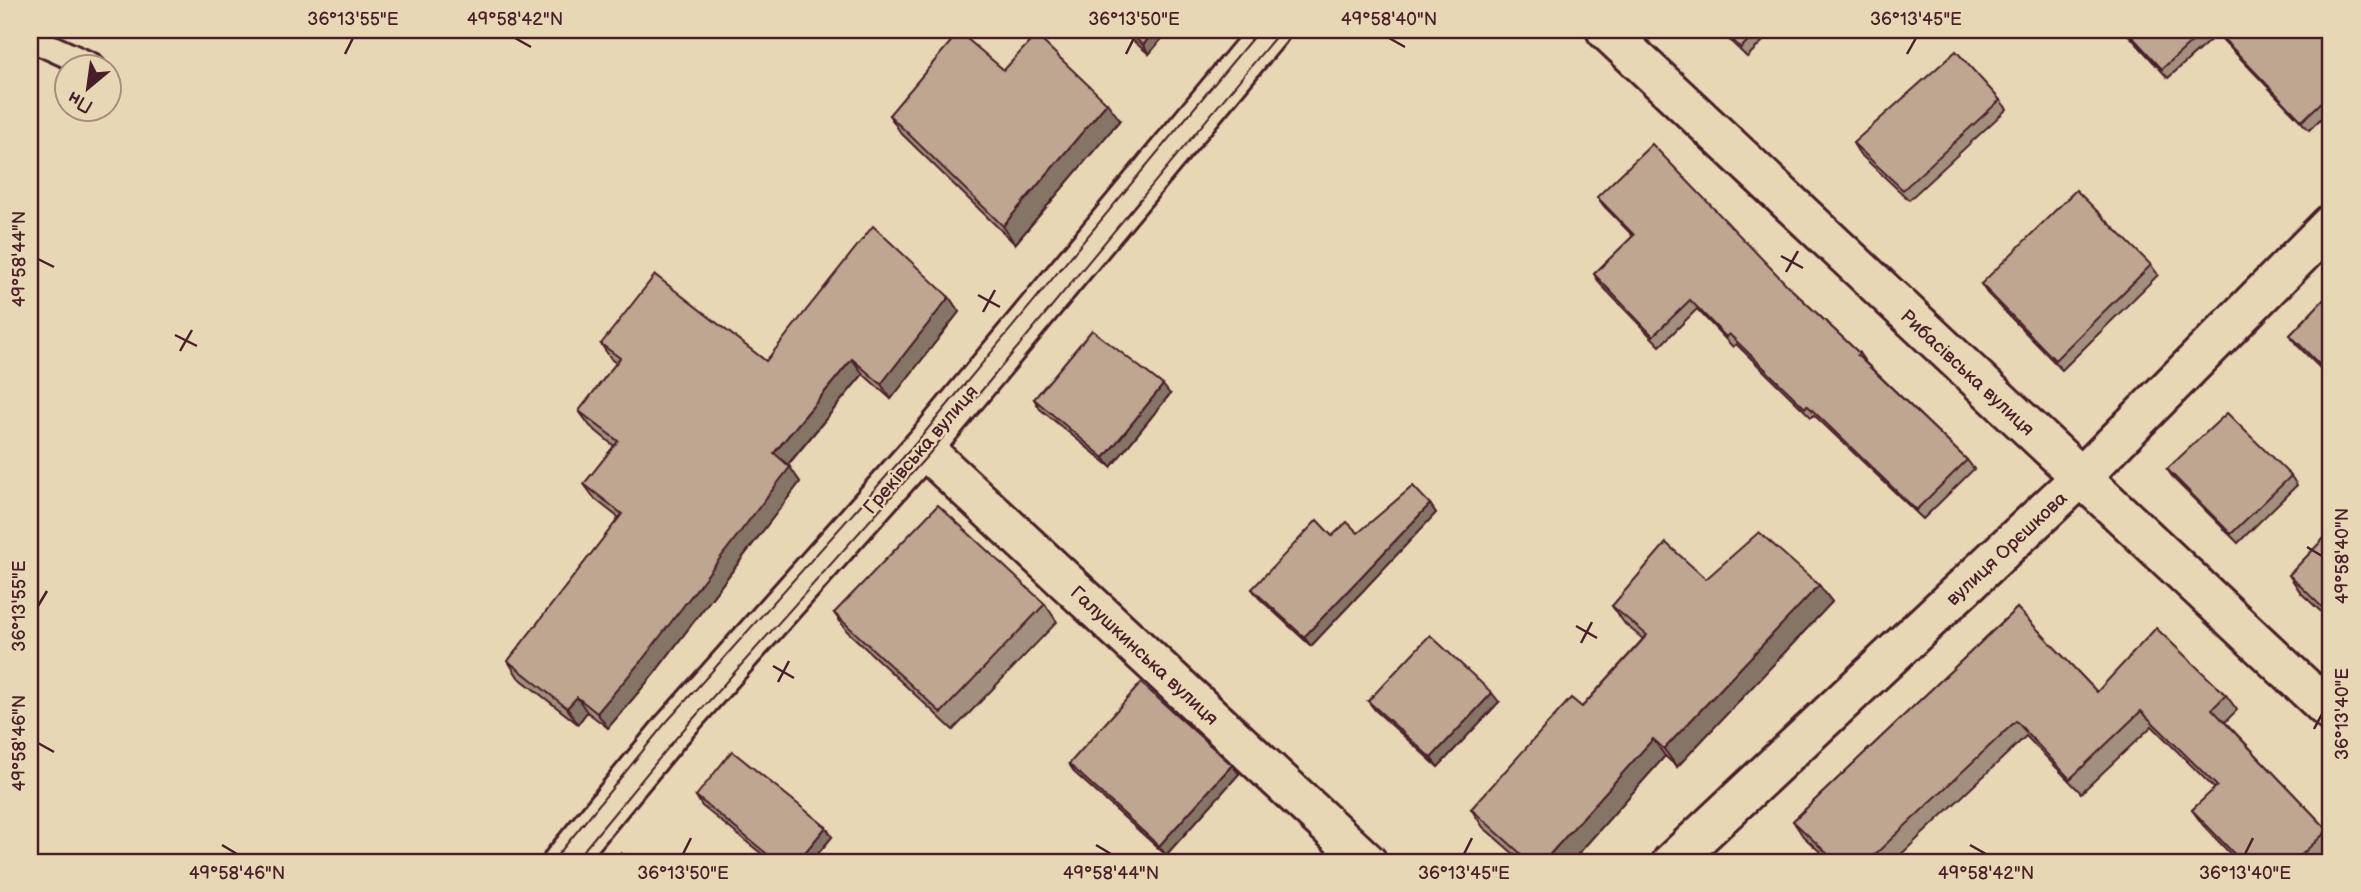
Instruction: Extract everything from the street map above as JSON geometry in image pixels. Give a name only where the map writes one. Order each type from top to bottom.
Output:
[{"type":"street","name":"Греківська вулиця","points":[[563,862],[670,732],[923,448],[1270,30]]},
{"type":"street","name":"Рибасівська вулиця","points":[[1606,30],[2331,712]]},
{"type":"street","name":"вулиця Орєшкова","points":[[1672,862],[2080,478],[2331,224]]},
{"type":"street","name":"Галушкинська вулиця","points":[[923,448],[1367,862]]},
{"type":"lane","points":[[30,38],[61,52]]},
{"type":"building","points":[[1125,30],[1155,30],[1143,45]]},
{"type":"building","points":[[1722,30],[1758,30],[1741,48]]},
{"type":"building","points":[[2126,30],[2205,30],[2162,69]]},
{"type":"building","points":[[2215,30],[2331,30],[2331,93],[2302,121]]},
{"type":"building","points":[[959,32],[1004,70],[1036,35],[1107,103],[1003,226],[889,115]]},
{"type":"building","points":[[1956,51],[2000,100],[1903,190],[1853,143]]},
{"type":"building","points":[[1652,144],[1789,287],[1967,460],[1916,510],[1807,405],[1805,408],[1729,334],[1726,337],[1690,300],[1653,336],[1594,274],[1634,235],[1597,197]]},
{"type":"building","points":[[2076,190],[2151,265],[2055,360],[1981,284]]},
{"type":"building","points":[[873,226],[949,297],[881,384],[852,359],[774,453],[790,467],[642,660],[597,713],[577,697],[567,708],[508,661],[622,514],[584,484],[618,441],[579,411],[620,358],[601,344],[655,275],[766,361]]},
{"type":"building","points":[[2331,292],[2331,376],[2290,335]]},
{"type":"building","points":[[1092,330],[1163,385],[1104,458],[1034,399]]},
{"type":"building","points":[[2227,413],[2291,476],[2231,534],[2167,469]]},
{"type":"building","points":[[1413,486],[1430,504],[1304,637],[1252,589],[1317,520],[1332,536],[1347,522],[1358,533]]},
{"type":"building","points":[[938,505],[1045,604],[941,713],[834,613]]},
{"type":"building","points":[[2331,531],[2331,616],[2289,575]]},
{"type":"building","points":[[1759,532],[1819,585],[1664,749],[1653,739],[1543,862],[1530,862],[1471,809],[1571,698],[1582,707],[1647,635],[1612,606],[1666,543],[1706,579]]},
{"type":"building","points":[[2017,608],[2097,692],[2156,628],[2226,695],[2212,709],[2328,830],[2294,862],[2242,862],[2192,810],[2217,786],[2141,711],[2070,779],[2016,721],[1867,862],[1836,862],[1793,821]]},
{"type":"building","points":[[1430,635],[1492,693],[1431,758],[1368,701]]},
{"type":"building","points":[[1141,683],[1232,765],[1159,846],[1069,764]]},
{"type":"building","points":[[732,751],[826,827],[797,862],[777,862],[696,796]]},
{"type":"building","points":[[621,853],[631,862],[612,862]]},
{"type":"tram line","points":[[552,862],[663,726],[916,443],[1259,30]]},
{"type":"tram line","points":[[574,862],[677,737],[929,454],[1281,30]]}]
